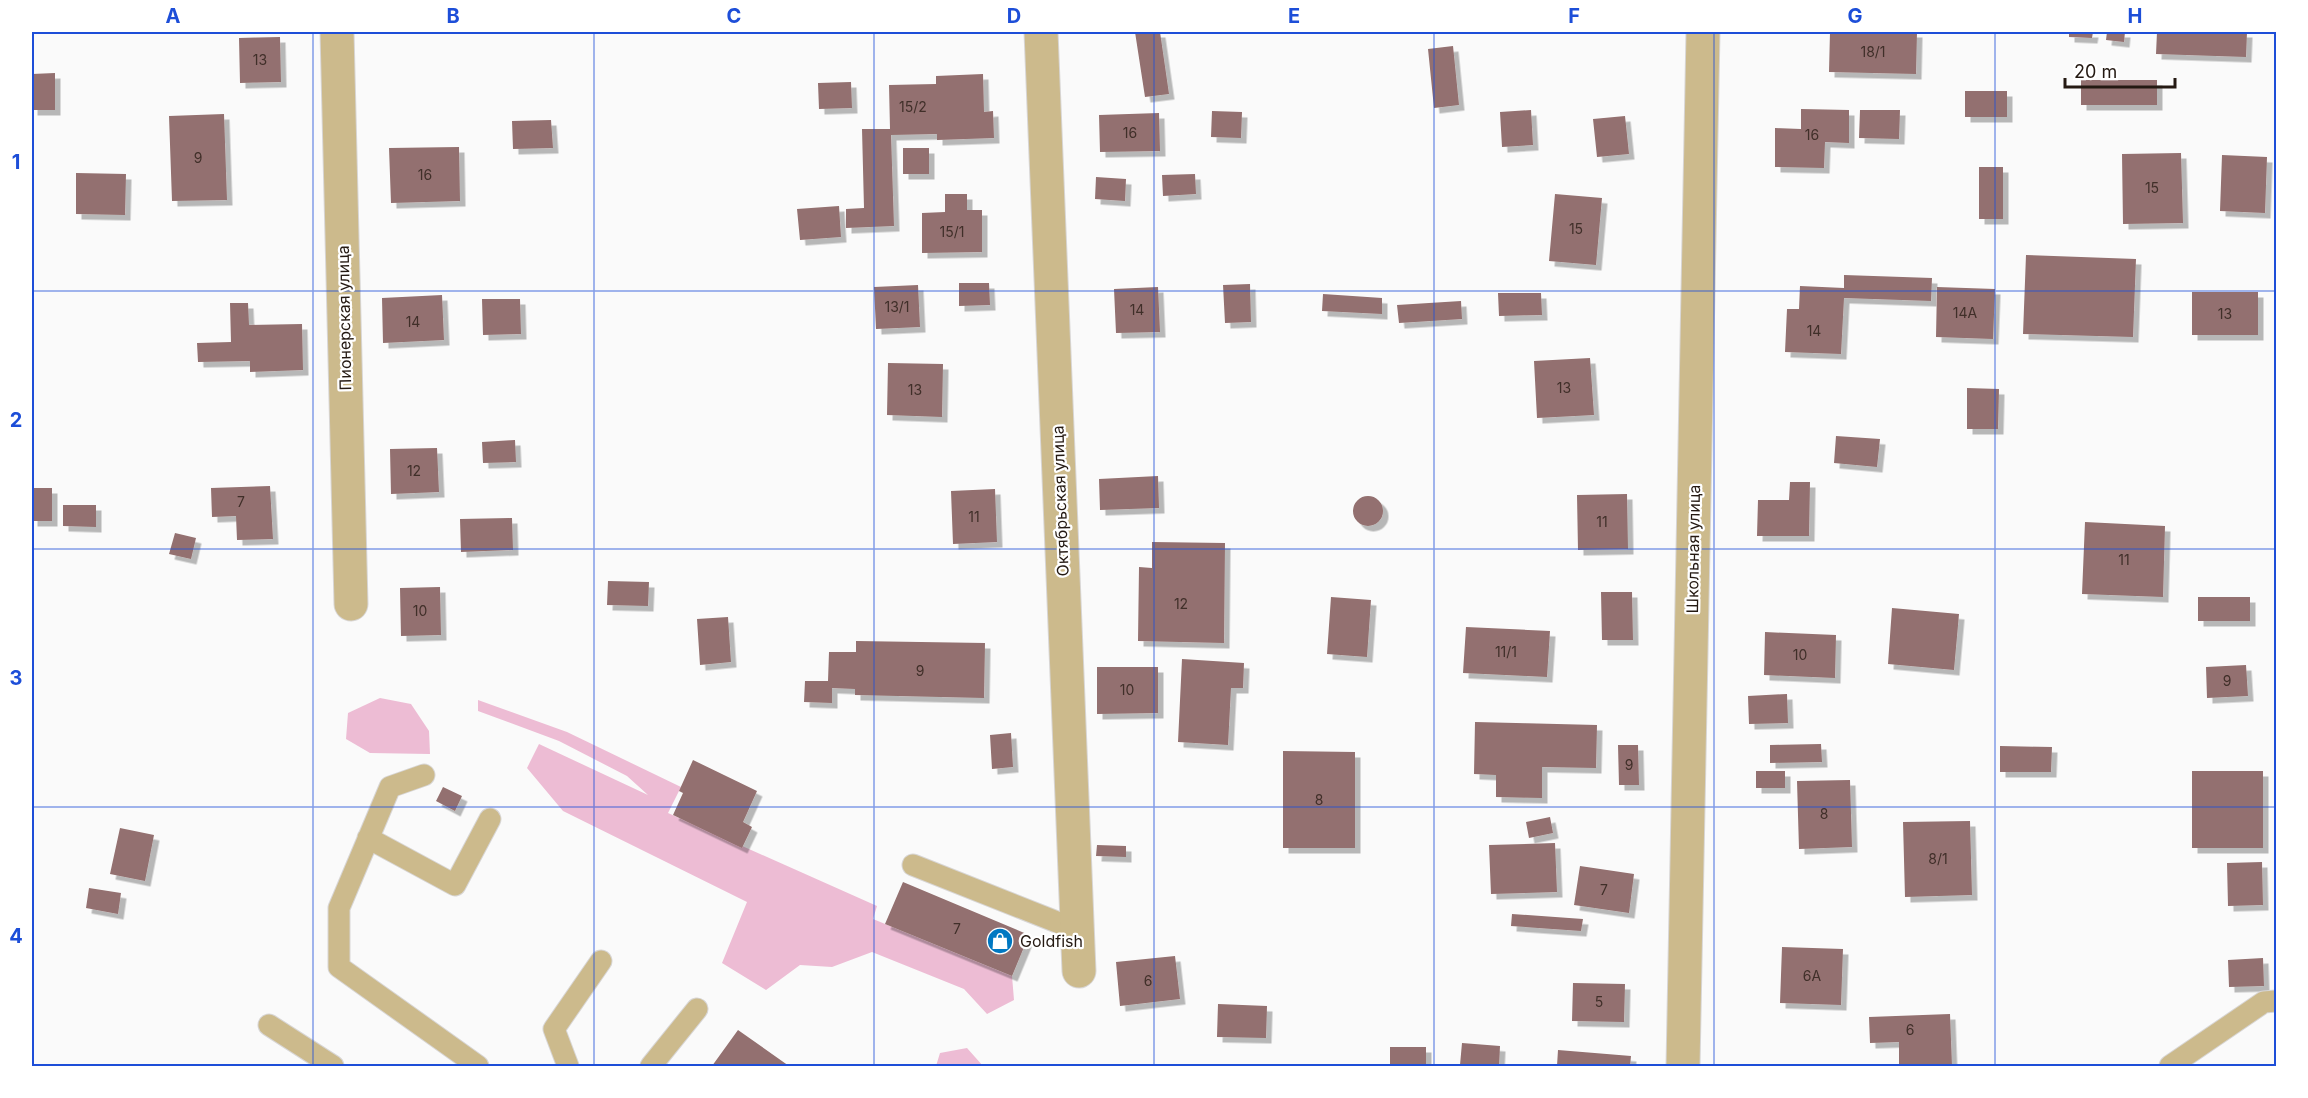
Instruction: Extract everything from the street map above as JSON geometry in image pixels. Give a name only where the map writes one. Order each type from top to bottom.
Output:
[{"type":"street","name":"Пионерская улица","points":[[337,32],[351,604]]},
{"type":"street","name":"Октябрьская улица","points":[[1041,32],[1079,971]]},
{"type":"street","name":"Школьная улица","points":[[1683,1066],[1703,32]]},
{"type":"lane","points":[[424,775],[390,787],[339,908],[339,966],[478,1066]]},
{"type":"lane","points":[[368,838],[454,885],[490,819]]},
{"type":"lane","points":[[913,865],[1077,930]]},
{"type":"lane","points":[[568,1066],[554,1029],[601,961]]},
{"type":"lane","points":[[2170,1066],[2264,1002],[2277,1001]]},
{"type":"lane","points":[[651,1066],[697,1009]]},
{"type":"lane","points":[[269,1025],[333,1066]]},
{"type":"shaded area","points":[[380,698],[411,704],[429,731],[430,754],[370,753],[346,739],[348,713]]},
{"type":"shaded area","points":[[478,700],[567,732],[681,787],[668,813],[877,906],[873,919],[1012,976],[1014,1000],[987,1014],[964,989],[872,952],[832,967],[800,965],[766,990],[722,963],[747,902],[563,811],[527,768],[539,744],[648,795],[627,776],[559,741],[478,711]]},
{"type":"shaded area","points":[[967,1048],[983,1066],[936,1066],[940,1053]]},
{"type":"building","points":[[1135,32],[1160,32],[1169,94],[1145,97]]},
{"type":"building","points":[[1830,32],[1917,32],[1916,74],[1829,72]]},
{"type":"building","points":[[2069,32],[2093,32],[2092,38],[2069,37]]},
{"type":"building","points":[[2107,32],[2125,32],[2124,42],[2106,40]]},
{"type":"building","points":[[2157,32],[2247,32],[2246,57],[2156,54]]},
{"type":"building","points":[[280,37],[281,82],[240,83],[239,38]]},
{"type":"building","points":[[1453,46],[1459,105],[1434,108],[1428,49]]},
{"type":"building","points":[[55,73],[55,110],[32,110],[32,74]]},
{"type":"building","points":[[983,74],[984,112],[993,111],[994,138],[937,140],[937,134],[891,135],[894,226],[846,228],[846,209],[864,208],[862,129],[890,129],[889,85],[936,84],[936,76]]},
{"type":"building","points":[[2081,80],[2157,80],[2157,105],[2081,105]]},
{"type":"building","points":[[851,82],[852,108],[819,109],[818,83]]},
{"type":"building","points":[[1965,91],[2007,91],[2007,117],[1965,117]]},
{"type":"building","points":[[1801,109],[1849,110],[1849,143],[1825,142],[1824,168],[1775,167],[1775,128],[1801,129]]},
{"type":"building","points":[[1531,110],[1533,145],[1502,147],[1500,112]]},
{"type":"building","points":[[1860,110],[1900,110],[1899,139],[1859,138]]},
{"type":"building","points":[[1212,111],[1242,112],[1241,138],[1211,137]]},
{"type":"building","points":[[1159,113],[1160,151],[1100,152],[1099,115]]},
{"type":"building","points":[[224,114],[227,200],[172,201],[169,116]]},
{"type":"building","points":[[1625,116],[1629,154],[1597,157],[1593,119]]},
{"type":"building","points":[[551,120],[553,148],[513,149],[512,121]]},
{"type":"building","points":[[459,147],[460,201],[391,203],[389,148]]},
{"type":"building","points":[[903,148],[929,148],[929,174],[903,174]]},
{"type":"building","points":[[2181,153],[2183,223],[2123,224],[2122,154]]},
{"type":"building","points":[[2222,155],[2267,157],[2265,213],[2220,211]]},
{"type":"building","points":[[1979,167],[2003,167],[2003,219],[1979,219]]},
{"type":"building","points":[[76,173],[126,174],[125,215],[76,214]]},
{"type":"building","points":[[1195,174],[1196,194],[1163,196],[1162,175]]},
{"type":"building","points":[[1096,177],[1126,179],[1125,201],[1095,199]]},
{"type":"building","points":[[945,194],[967,194],[967,210],[982,210],[982,252],[922,253],[922,213],[945,212]]},
{"type":"building","points":[[1555,194],[1602,198],[1596,265],[1549,261]]},
{"type":"building","points":[[839,206],[841,237],[800,240],[797,209]]},
{"type":"building","points":[[2026,255],[2136,259],[2133,337],[2023,334]]},
{"type":"building","points":[[1844,275],[1932,278],[1931,301],[1844,298],[1841,354],[1785,352],[1787,309],[1799,309],[1800,286],[1844,288]]},
{"type":"building","points":[[959,283],[989,283],[990,305],[959,306]]},
{"type":"building","points":[[1250,284],[1251,322],[1225,323],[1223,285]]},
{"type":"building","points":[[918,285],[920,327],[876,329],[874,287]]},
{"type":"building","points":[[1158,287],[1160,332],[1116,333],[1114,289]]},
{"type":"building","points":[[1937,287],[1995,289],[1993,339],[1936,337]]},
{"type":"building","points":[[2192,292],[2258,292],[2258,335],[2192,335]]},
{"type":"building","points":[[1498,293],[1541,293],[1542,315],[1499,316]]},
{"type":"building","points":[[1323,294],[1382,298],[1382,314],[1322,311]]},
{"type":"building","points":[[442,295],[444,340],[383,343],[382,298]]},
{"type":"building","points":[[482,299],[520,299],[521,334],[483,335]]},
{"type":"building","points":[[1461,301],[1462,319],[1399,323],[1397,305]]},
{"type":"building","points":[[230,303],[248,303],[249,325],[302,324],[303,370],[250,372],[250,361],[198,362],[197,343],[231,342]]},
{"type":"building","points":[[1590,358],[1594,415],[1537,418],[1534,361]]},
{"type":"building","points":[[888,363],[943,364],[942,417],[887,415]]},
{"type":"building","points":[[1967,388],[1999,389],[1998,429],[1967,429]]},
{"type":"building","points":[[1836,436],[1880,439],[1877,467],[1834,463]]},
{"type":"building","points":[[515,440],[516,462],[483,463],[482,442]]},
{"type":"building","points":[[437,448],[439,492],[391,494],[390,449]]},
{"type":"building","points":[[1158,476],[1159,508],[1100,510],[1099,479]]},
{"type":"building","points":[[1790,482],[1810,482],[1809,536],[1757,536],[1758,500],[1789,500]]},
{"type":"building","points":[[270,486],[273,539],[237,540],[236,516],[212,517],[211,488]]},
{"type":"building","points":[[32,488],[52,488],[52,521],[32,521]]},
{"type":"building","points":[[995,489],[997,542],[953,544],[951,491]]},
{"type":"building","points":[[1627,494],[1628,549],[1578,550],[1577,495]]},
{"type":"building","points":[[1368,496],[1379,500],[1383,511],[1379,522],[1368,526],[1357,522],[1353,511],[1357,500]]},
{"type":"building","points":[[63,505],[96,505],[96,527],[63,526]]},
{"type":"building","points":[[512,518],[513,550],[461,552],[460,519]]},
{"type":"building","points":[[2085,522],[2165,526],[2163,597],[2082,594]]},
{"type":"building","points":[[175,533],[196,538],[191,559],[169,554]]},
{"type":"building","points":[[1152,542],[1225,543],[1224,643],[1138,641],[1139,567],[1152,568]]},
{"type":"building","points":[[608,581],[649,582],[648,606],[607,605]]},
{"type":"building","points":[[440,587],[441,635],[401,636],[400,588]]},
{"type":"building","points":[[1601,592],[1632,592],[1633,640],[1602,640]]},
{"type":"building","points":[[1331,597],[1371,600],[1367,657],[1327,654]]},
{"type":"building","points":[[2198,597],[2250,597],[2250,621],[2198,621]]},
{"type":"building","points":[[1892,608],[1959,614],[1954,670],[1888,664]]},
{"type":"building","points":[[728,617],[731,662],[700,665],[697,619]]},
{"type":"building","points":[[1466,627],[1550,631],[1547,677],[1463,673]]},
{"type":"building","points":[[1765,632],[1836,635],[1835,678],[1764,675]]},
{"type":"building","points":[[856,641],[985,643],[984,698],[855,695],[855,689],[832,688],[832,703],[804,702],[805,681],[828,681],[829,652],[856,652]]},
{"type":"building","points":[[1182,659],[1244,663],[1243,688],[1231,688],[1228,745],[1178,742]]},
{"type":"building","points":[[2246,665],[2248,696],[2207,698],[2206,667]]},
{"type":"building","points":[[1097,667],[1158,667],[1158,713],[1097,714]]},
{"type":"building","points":[[1787,694],[1788,723],[1749,724],[1748,696]]},
{"type":"building","points":[[1475,722],[1597,725],[1596,768],[1542,767],[1542,798],[1496,797],[1496,775],[1474,774]]},
{"type":"building","points":[[1011,733],[1013,767],[992,769],[990,735]]},
{"type":"building","points":[[1821,744],[1822,762],[1770,763],[1770,745]]},
{"type":"building","points":[[1618,745],[1638,745],[1639,785],[1619,785]]},
{"type":"building","points":[[2000,746],[2052,747],[2051,772],[2000,772]]},
{"type":"building","points":[[1283,751],[1355,752],[1355,848],[1283,848]]},
{"type":"building","points":[[693,760],[757,791],[743,822],[752,827],[742,848],[673,815],[683,793],[679,791]]},
{"type":"building","points":[[1756,771],[1785,771],[1785,788],[1756,788]]},
{"type":"building","points":[[2192,771],[2263,771],[2263,848],[2192,848]]},
{"type":"building","points":[[1850,780],[1852,847],[1799,849],[1797,781]]},
{"type":"building","points":[[443,787],[462,796],[455,811],[436,801]]},
{"type":"building","points":[[1550,817],[1553,833],[1529,838],[1526,822]]},
{"type":"building","points":[[1970,821],[1972,895],[1905,897],[1903,822]]},
{"type":"building","points":[[120,828],[154,835],[145,881],[110,874]]},
{"type":"building","points":[[1555,843],[1557,892],[1491,894],[1489,845]]},
{"type":"building","points":[[1097,845],[1126,846],[1126,857],[1096,856]]},
{"type":"building","points":[[2262,862],[2263,905],[2228,906],[2227,863]]},
{"type":"building","points":[[1580,866],[1634,874],[1629,913],[1574,905]]},
{"type":"building","points":[[903,882],[1029,935],[1012,976],[885,924]]},
{"type":"building","points":[[89,888],[121,893],[118,914],[86,908]]},
{"type":"building","points":[[1512,914],[1583,919],[1581,931],[1511,926]]},
{"type":"building","points":[[1782,947],[1843,949],[1841,1005],[1780,1003]]},
{"type":"building","points":[[1175,956],[1180,999],[1120,1006],[1116,962]]},
{"type":"building","points":[[2263,958],[2264,986],[2229,987],[2228,960]]},
{"type":"building","points":[[1573,983],[1625,984],[1624,1022],[1572,1021]]},
{"type":"building","points":[[1218,1004],[1267,1006],[1266,1038],[1217,1037]]},
{"type":"building","points":[[1950,1014],[1952,1066],[1899,1066],[1899,1042],[1870,1043],[1869,1017]]},
{"type":"building","points":[[738,1030],[789,1066],[712,1066]]},
{"type":"building","points":[[1462,1043],[1500,1046],[1499,1066],[1460,1065]]},
{"type":"building","points":[[1390,1047],[1426,1047],[1426,1066],[1390,1066]]},
{"type":"building","points":[[1558,1050],[1631,1056],[1630,1066],[1557,1066]]},
{"type":"place","name":"Goldfish","points":[[1000,941]]}]
